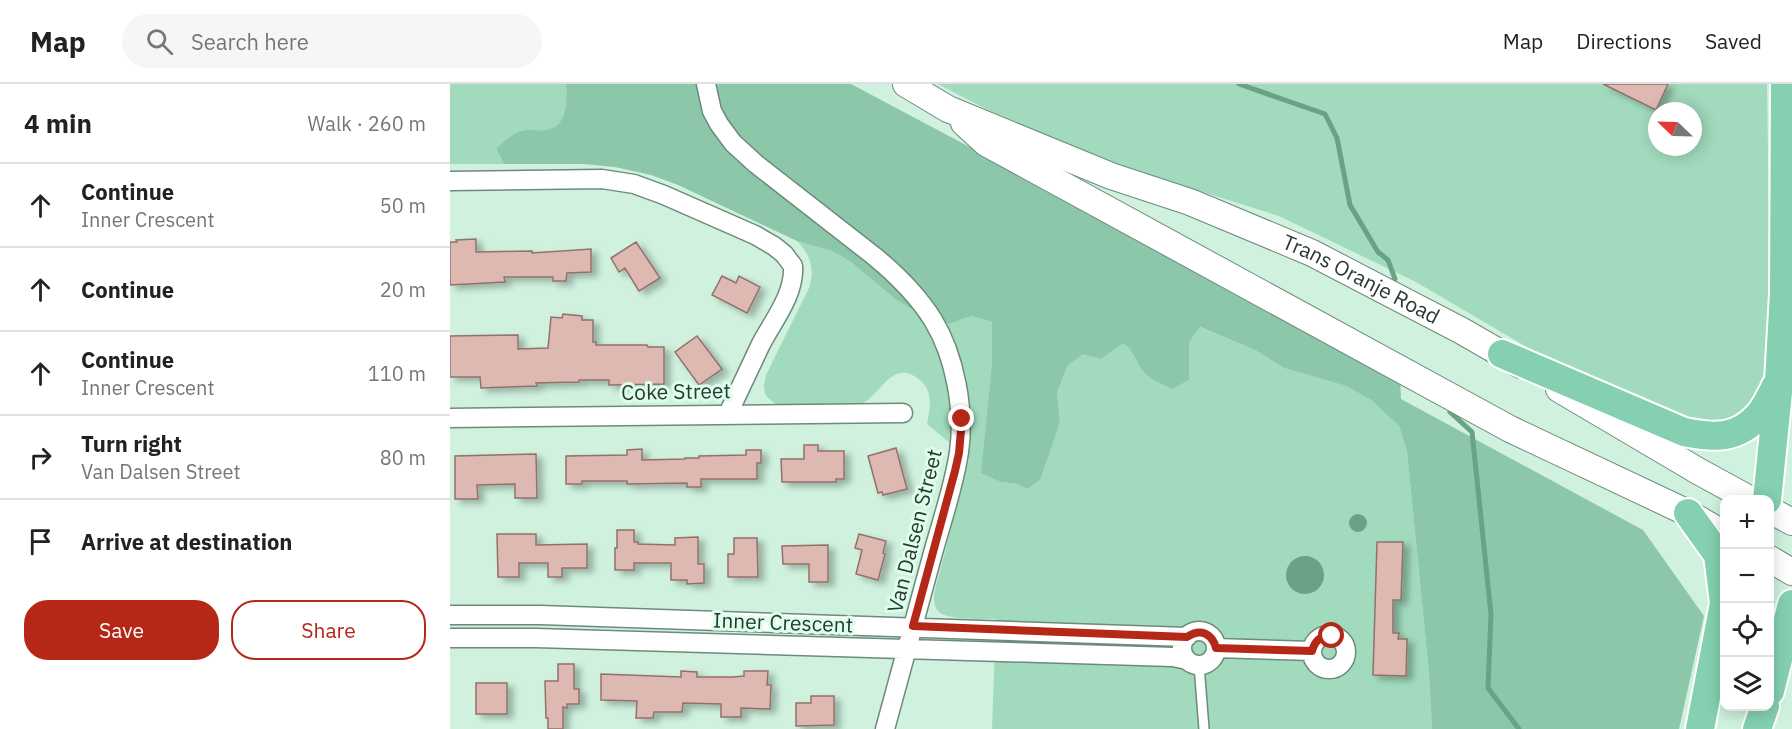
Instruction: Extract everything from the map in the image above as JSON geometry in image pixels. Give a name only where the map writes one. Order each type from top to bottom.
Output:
[{"type":"main road","name":"Trans Oranje Road","points":[[906,84],[948,109],[1111,176],[1190,202],[1312,253],[1388,291],[1502,354],[1640,438],[1742,495]]},
{"type":"main road","points":[[1768,495],[1779,382],[1784,293],[1785,84]]},
{"type":"main road","name":"Trans Oranje Road","points":[[948,109],[986,143],[1034,170],[1510,429],[1688,513],[1720,531]]},
{"type":"main road","points":[[1502,354],[1684,432],[1704,436],[1726,436],[1744,428],[1759,415],[1779,382]]},
{"type":"main road","points":[[1774,512],[1792,522]]},
{"type":"main road","points":[[1688,513],[1718,555],[1724,603],[1700,729]]},
{"type":"main road","points":[[1774,561],[1792,572]]},
{"type":"main road","points":[[1774,674],[1792,604]]},
{"type":"main road","points":[[1774,687],[1792,662]]},
{"type":"main road","points":[[1710,729],[1720,697]]},
{"type":"main road","points":[[1757,729],[1763,711]]},
{"type":"street","name":"Van Dalsen Street","points":[[705,84],[712,111],[733,143],[756,164],[891,270],[917,298],[933,320],[948,354],[960,401],[962,419],[959,453],[885,729]]},
{"type":"street","points":[[450,181],[602,179],[634,184],[755,235],[774,246],[791,262],[794,274],[786,298],[728,414]]},
{"type":"street","name":"Coke Street","points":[[450,418],[903,413]]},
{"type":"street","name":"Inner Crescent","points":[[450,615],[540,615],[913,626],[1187,637]]},
{"type":"street","points":[[1197,632],[1208,634],[1216,648],[1213,658],[1204,664],[1193,663],[1183,653],[1187,637],[1197,632]]},
{"type":"street","name":"Inner Crescent","points":[[450,638],[536,638],[1173,657],[1193,663]]},
{"type":"street","points":[[1216,648],[1312,651]]},
{"type":"lane","points":[[1193,663],[1204,729]]},
{"type":"shaded area","points":[[450,84],[566,84],[566,106],[562,119],[552,128],[520,131],[496,148],[504,164],[450,164]]},
{"type":"shaded area","points":[[566,84],[851,84],[1400,379],[1401,399],[1643,530],[1704,616],[1679,729],[1432,729],[1429,673],[1407,451],[1399,426],[1371,400],[1346,386],[1284,368],[1255,350],[1200,327],[1189,342],[1189,380],[1173,389],[1147,375],[1123,343],[1101,359],[1083,354],[1068,365],[1057,393],[1060,422],[1040,480],[1027,489],[1017,484],[1001,482],[981,473],[992,366],[992,322],[971,316],[949,324],[915,311],[895,299],[851,262],[832,251],[797,241],[678,185],[651,175],[615,167],[583,164],[504,164],[496,148],[514,134],[525,130],[552,128],[562,119],[566,106]]},
{"type":"shaded area","points":[[938,84],[1767,84],[1770,293],[1765,370],[1756,395],[1742,411],[1721,423],[1698,426],[1571,373],[1416,282],[1279,216],[1088,156],[1028,131]]},
{"type":"shaded area","points":[[797,241],[832,251],[851,262],[895,299],[915,311],[949,324],[971,316],[992,322],[992,366],[1001,482],[1017,484],[1027,489],[1049,451],[1060,422],[1057,394],[1068,365],[1083,353],[1101,359],[1123,342],[1147,375],[1173,389],[1189,380],[1189,342],[1199,327],[1255,350],[1284,368],[1346,386],[1371,400],[1399,426],[1407,451],[1429,673],[1432,729],[992,729],[996,619],[944,615],[936,608],[935,603],[934,594],[969,459],[927,424],[930,400],[924,385],[910,374],[901,373],[886,381],[866,401],[854,406],[780,405],[765,394],[766,375],[811,281],[812,269],[809,257]]},
{"type":"shaded area","points":[[1354,514],[1362,514],[1367,519],[1365,530],[1354,532],[1349,527],[1349,519]]},
{"type":"shaded area","points":[[1305,556],[1318,562],[1324,575],[1318,588],[1305,594],[1292,588],[1286,575],[1292,562]]},
{"type":"building","points":[[1603,84],[1668,84],[1660,102],[1648,102],[1648,106]]},
{"type":"building","points":[[476,239],[476,252],[532,251],[532,253],[591,249],[591,272],[567,273],[566,281],[553,281],[553,277],[504,277],[505,282],[450,285],[450,242]]},
{"type":"building","points":[[636,242],[660,278],[639,291],[625,268],[619,272],[611,258]]},
{"type":"building","points":[[722,276],[736,283],[739,276],[760,287],[747,313],[712,295]]},
{"type":"building","points":[[563,314],[582,316],[582,320],[593,320],[593,342],[596,342],[596,345],[664,347],[664,384],[609,385],[609,380],[579,380],[579,382],[536,383],[537,386],[481,388],[480,377],[450,377],[450,336],[518,335],[518,349],[548,348],[551,317],[562,318]]},
{"type":"building","points":[[697,336],[722,369],[699,385],[675,352]]},
{"type":"building","points":[[804,445],[818,445],[818,451],[844,451],[844,479],[836,479],[836,482],[782,482],[781,459],[804,459]]},
{"type":"building","points":[[896,448],[907,489],[883,495],[882,492],[878,493],[868,456]]},
{"type":"building","points":[[642,449],[642,460],[746,455],[746,450],[761,450],[761,463],[757,463],[757,479],[701,479],[701,487],[687,487],[687,483],[627,484],[627,481],[582,481],[582,484],[566,484],[566,456],[627,455],[627,450]]},
{"type":"building","points":[[536,454],[537,498],[515,498],[515,484],[477,485],[478,499],[455,499],[455,456]]},
{"type":"building","points":[[617,530],[634,530],[634,542],[638,544],[675,545],[675,538],[698,537],[698,564],[704,564],[704,583],[687,584],[687,580],[671,580],[671,563],[634,563],[634,570],[615,570]]},
{"type":"building","points":[[497,534],[536,534],[536,545],[587,544],[587,568],[562,568],[562,577],[548,577],[548,563],[519,563],[519,577],[498,577]]},
{"type":"building","points":[[859,534],[886,541],[878,580],[856,574],[862,550],[855,548]]},
{"type":"building","points":[[734,538],[757,538],[758,577],[728,577],[728,554],[734,554]]},
{"type":"building","points":[[1377,542],[1403,542],[1401,600],[1393,600],[1393,633],[1399,633],[1398,639],[1407,639],[1406,676],[1373,675]]},
{"type":"building","points":[[828,545],[828,582],[809,582],[809,564],[783,564],[782,546]]},
{"type":"building","points":[[558,664],[574,664],[574,689],[579,689],[579,704],[567,704],[567,708],[563,707],[563,729],[548,729],[545,681],[558,681]]},
{"type":"building","points":[[681,671],[697,672],[697,677],[733,677],[744,676],[744,671],[768,671],[767,685],[771,685],[770,709],[741,708],[741,717],[721,717],[721,704],[683,703],[682,712],[654,712],[653,718],[636,718],[637,701],[601,700],[601,674],[681,677]]},
{"type":"building","points":[[476,683],[507,683],[507,714],[476,714]]},
{"type":"building","points":[[811,696],[834,696],[834,725],[796,726],[796,703],[811,703]]},
{"type":"waterway","points":[[1239,84],[1325,114],[1337,138],[1350,205],[1378,252],[1388,260],[1395,279]]},
{"type":"waterway","points":[[1450,412],[1472,432],[1491,614],[1488,688],[1519,729]]},
{"type":"route","points":[[962,419],[955,471],[913,626],[1187,637],[1202,632],[1212,638],[1216,648],[1312,651],[1321,637],[1332,636]]}]
